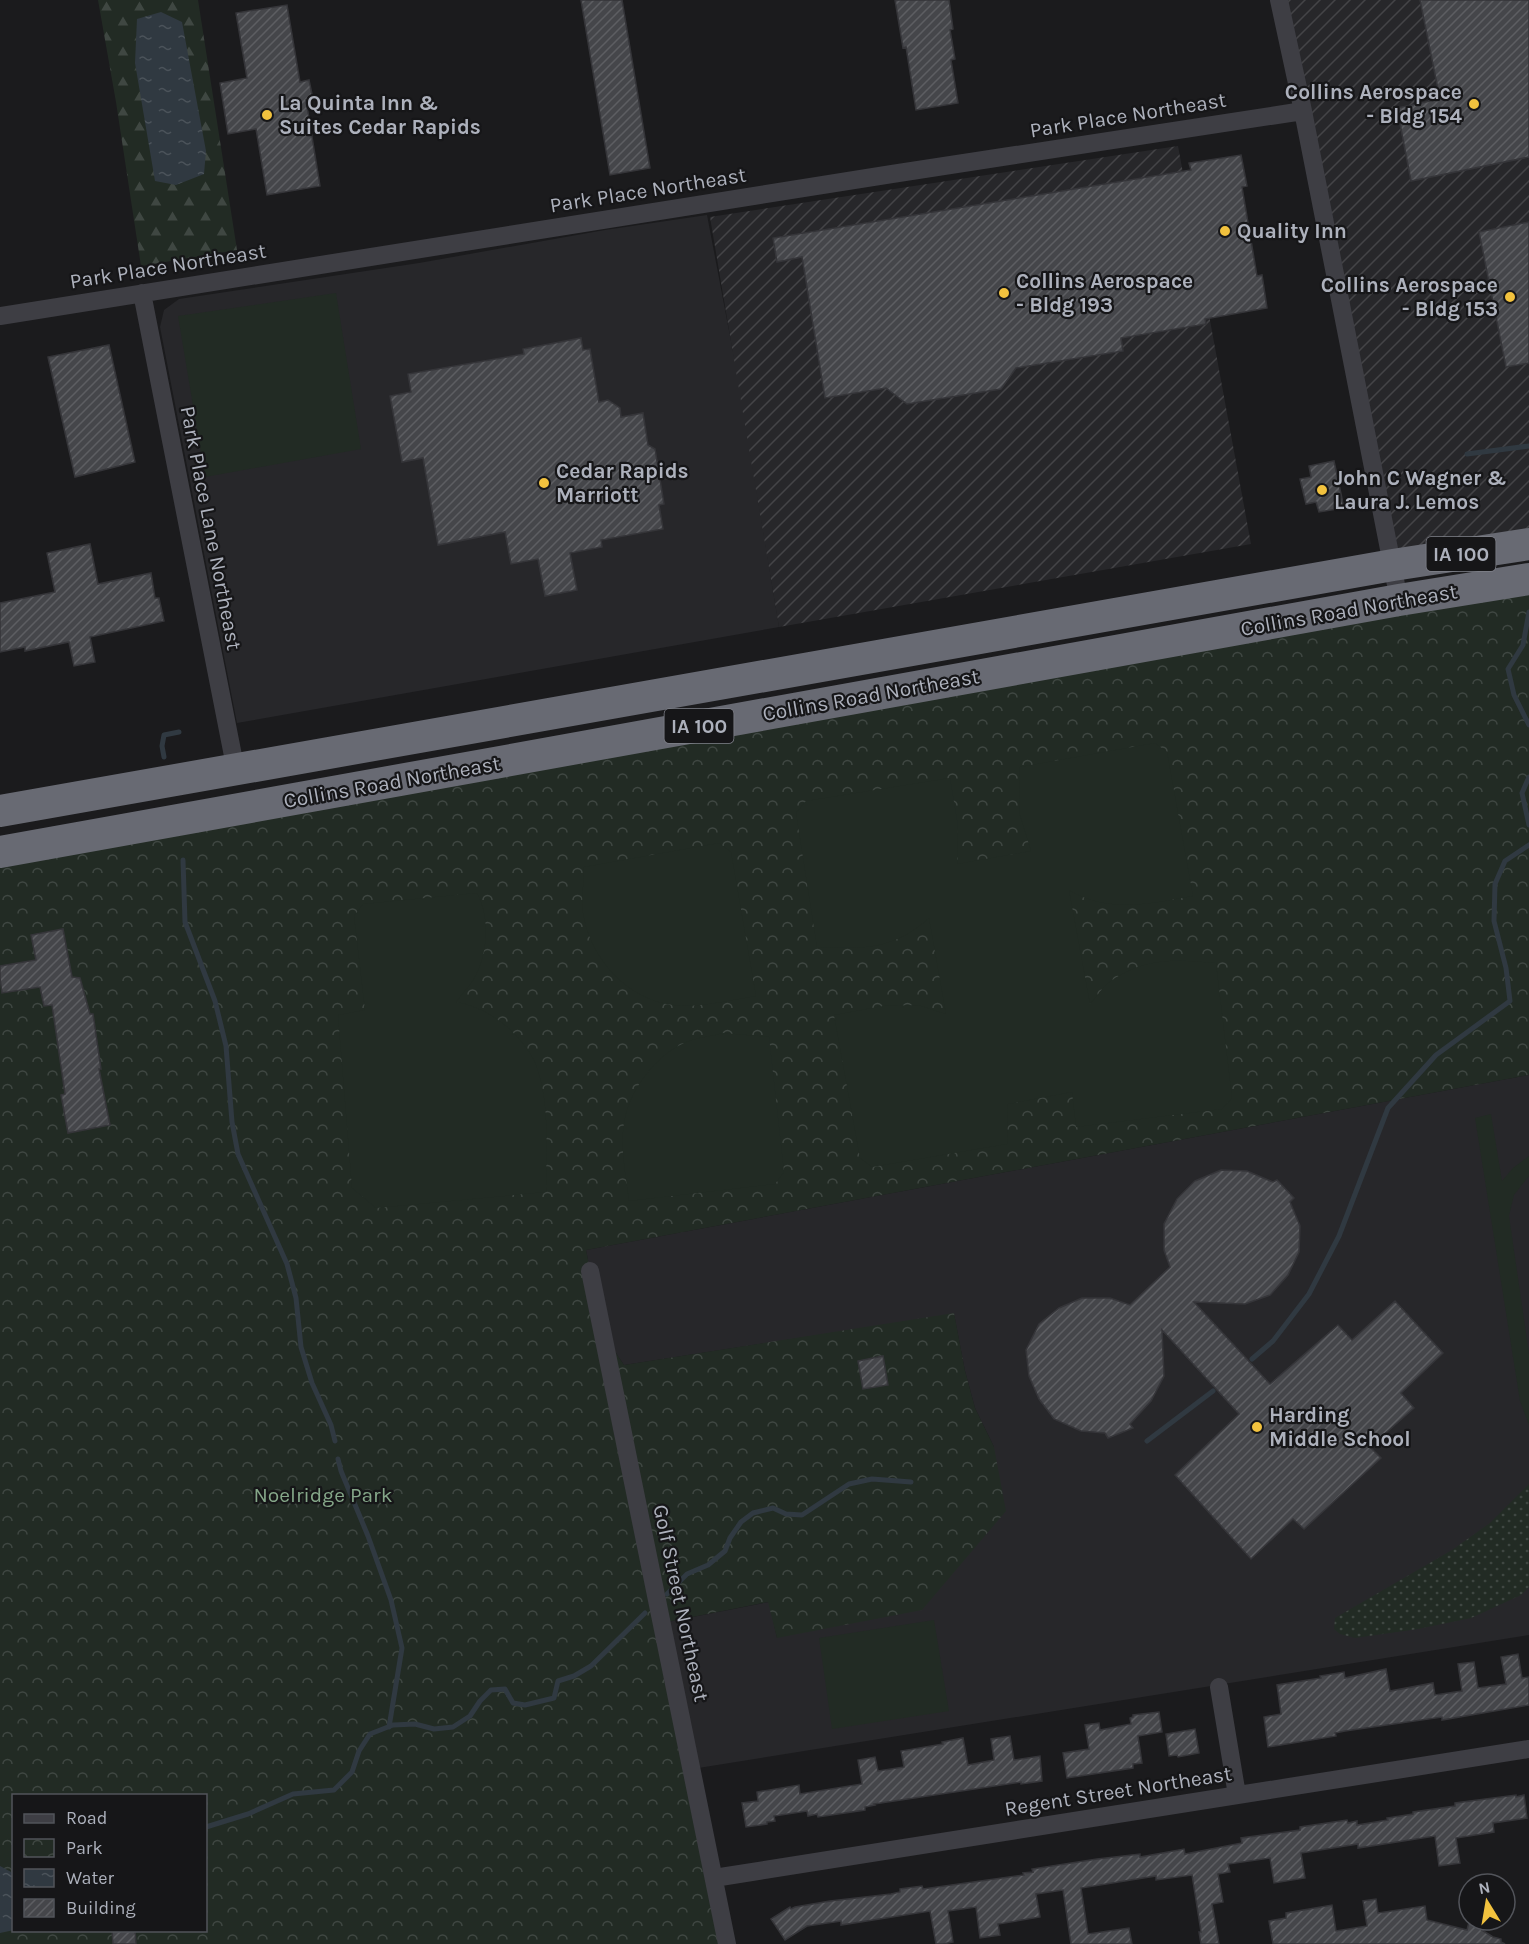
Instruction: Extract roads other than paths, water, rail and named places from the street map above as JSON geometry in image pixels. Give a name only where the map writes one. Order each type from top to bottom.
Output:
[{"type":"highway","name":"Collins Road Northeast","points":[[0,811],[1392,565],[1529,544]]},
{"type":"highway","name":"Collins Road Northeast","points":[[0,852],[1399,600],[1529,579]]},
{"type":"highway","points":[[0,838],[224,794],[236,771]]},
{"type":"street","points":[[1279,0],[1304,111],[1399,600]]},
{"type":"street","name":"Park Place Northeast","points":[[0,316],[1304,111]]},
{"type":"street","name":"Park Place Lane Northeast","points":[[142,293],[236,771]]},
{"type":"street","name":"Golf Street Northeast","points":[[590,1270],[727,1944]]},
{"type":"street","points":[[1219,1687],[1237,1795]]},
{"type":"street","name":"Regent Street Northeast","points":[[714,1878],[1529,1749]]},
{"type":"water","points":[[161,12],[182,22],[206,151],[204,174],[176,185],[155,181],[135,63],[137,19]]},
{"type":"water","points":[[0,1866],[12,1872],[12,1930],[0,1933]]},
{"type":"waterway","points":[[1467,454],[1529,446]]},
{"type":"waterway","points":[[1529,612],[1523,645],[1508,669],[1514,695],[1529,725]]},
{"type":"waterway","points":[[164,757],[162,746],[164,735],[179,732]]},
{"type":"waterway","points":[[1529,777],[1522,793],[1529,825]]},
{"type":"waterway","points":[[1252,1359],[1273,1341],[1309,1294],[1339,1236],[1388,1108],[1436,1055],[1510,1001],[1506,968],[1494,921],[1495,884],[1505,861],[1529,845]]},
{"type":"waterway","points":[[183,860],[185,922],[215,1001],[226,1046],[232,1122],[238,1154],[287,1264],[296,1298],[301,1347],[312,1383],[331,1425],[335,1441]]},
{"type":"waterway","points":[[1147,1441],[1213,1391]]},
{"type":"waterway","points":[[338,1459],[391,1600],[402,1648],[389,1727]]},
{"type":"waterway","points":[[667,1594],[687,1574],[708,1565],[725,1551],[730,1538],[741,1522],[753,1513],[773,1508],[786,1514],[802,1515],[849,1484],[872,1479],[911,1482]]},
{"type":"waterway","points":[[207,1827],[248,1814],[293,1794],[334,1790],[352,1772],[359,1751],[370,1734],[393,1725],[415,1724],[434,1729],[453,1727],[470,1716],[491,1690],[505,1689],[513,1703],[525,1705],[554,1698],[558,1681],[574,1676],[591,1666],[645,1613]]},
{"type":"place","name":"Collins Aerospace - Bldg 154","points":[[1474,104]]},
{"type":"place","name":"La Quinta Inn & Suites Cedar Rapids","points":[[267,115]]},
{"type":"place","name":"Quality Inn","points":[[1225,231]]},
{"type":"place","name":"Collins Aerospace - Bldg 193","points":[[1004,293]]},
{"type":"place","name":"Collins Aerospace - Bldg 153","points":[[1510,297]]},
{"type":"place","name":"Cedar Rapids Marriott","points":[[544,483]]},
{"type":"place","name":"John C Wagner & Laura J. Lemos","points":[[1322,490]]},
{"type":"place","name":"Harding Middle School","points":[[1257,1427]]},
{"type":"park label","name":"Noelridge Park","points":[[323,1495]]}]
